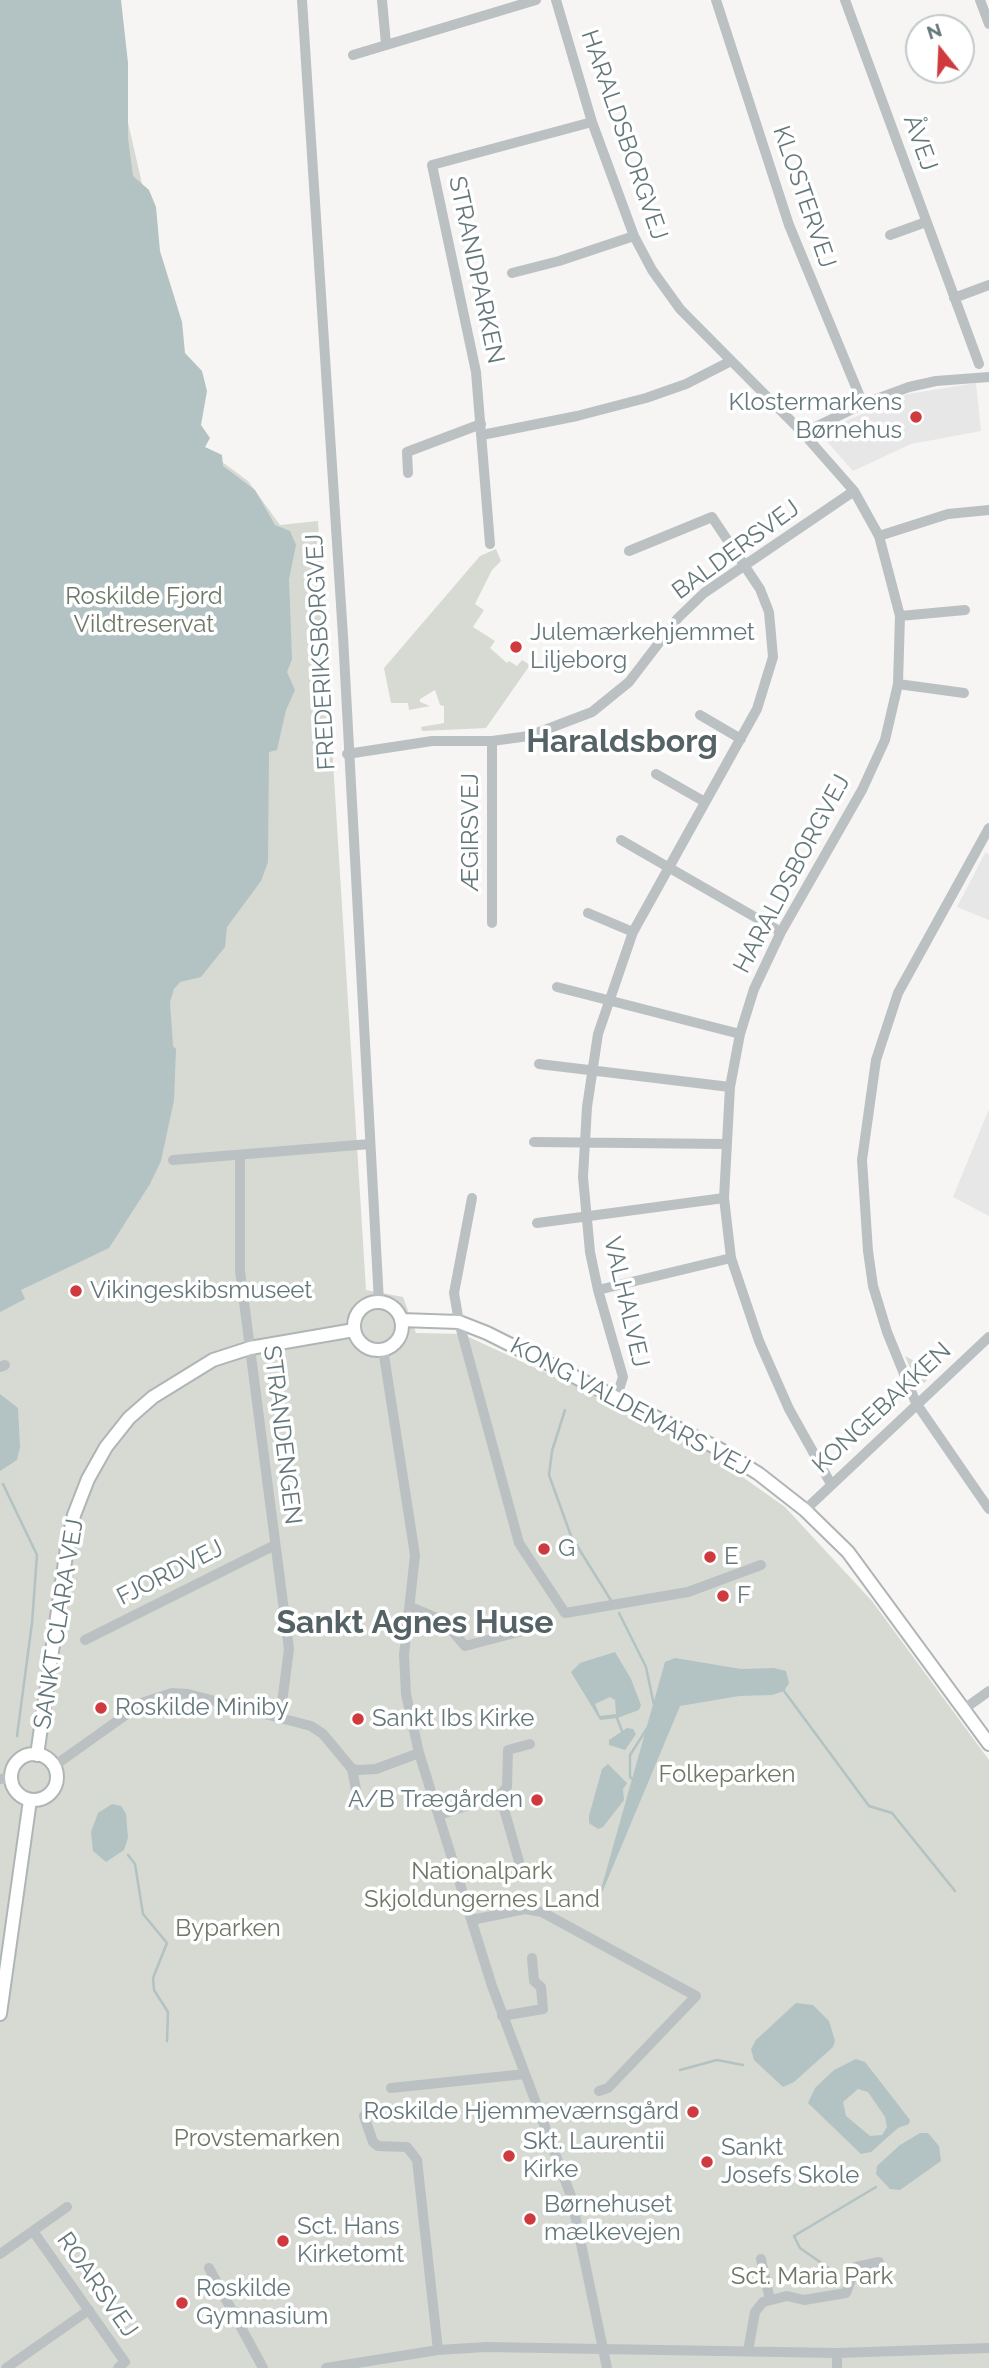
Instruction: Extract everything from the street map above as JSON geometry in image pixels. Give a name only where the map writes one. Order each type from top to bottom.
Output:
[{"type":"main road","points":[[379,1302],[393,1307],[401,1320],[402,1328],[396,1342],[383,1349],[362,1343],[354,1330],[360,1310],[379,1302]]},
{"type":"main road","name":"KONG VALDEMARS VEJ","points":[[401,1320],[459,1322],[487,1332],[721,1450],[805,1510],[848,1552],[989,1744]]},
{"type":"main road","name":"SANKT CLARA VEJ","points":[[37,1755],[74,1515],[88,1479],[106,1447],[129,1419],[153,1397],[213,1360],[250,1348],[354,1330]]},
{"type":"main road","points":[[37,1755],[54,1766],[57,1779],[52,1791],[40,1799],[30,1800],[17,1793],[6,1778],[19,1760],[37,1755]]},
{"type":"main road","points":[[0,2014],[30,1800]]},
{"type":"street","name":"FREDERIKSBORGVEJ","points":[[302,0],[342,624],[379,1302]]},
{"type":"street","points":[[382,0],[386,44]]},
{"type":"street","points":[[353,55],[536,0]]},
{"type":"street","name":"HARALDSBORGVEJ","points":[[556,0],[592,122],[634,236],[652,270],[680,309],[803,433],[854,491],[878,536],[900,616],[898,684],[885,740],[866,780],[781,932],[754,989],[740,1034],[730,1087],[724,1198],[731,1258],[759,1341],[789,1409],[831,1484]]},
{"type":"street","name":"KLOSTERVEJ","points":[[716,0],[789,225],[863,404]]},
{"type":"street","name":"ÅVEJ","points":[[845,0],[979,364]]},
{"type":"street","points":[[980,0],[989,24]]},
{"type":"street","name":"STRANDPARKEN","points":[[490,544],[476,372],[432,164],[592,122]]},
{"type":"street","points":[[891,235],[926,222]]},
{"type":"street","points":[[512,273],[559,261],[634,236]]},
{"type":"street","points":[[954,298],[989,285]]},
{"type":"street","points":[[482,435],[577,416],[646,398],[686,384],[731,361]]},
{"type":"street","points":[[803,433],[863,404],[909,387],[936,381],[989,377]]},
{"type":"street","points":[[408,473],[407,452],[481,424]]},
{"type":"street","name":"BALDERSVEJ","points":[[347,754],[432,741],[492,741],[529,736],[554,729],[603,705],[629,682],[678,618],[704,593],[854,491]]},
{"type":"street","points":[[878,536],[948,514],[989,510]]},
{"type":"street","name":"VALHALVEJ","points":[[617,1396],[623,1377],[598,1290],[586,1217],[584,1142],[592,1071],[608,1001],[632,932],[741,738],[768,682],[773,657],[769,612],[760,589],[708,516],[629,551]]},
{"type":"street","points":[[900,616],[965,610]]},
{"type":"street","points":[[898,684],[964,694]]},
{"type":"street","points":[[700,715],[741,738]]},
{"type":"street","name":"ÆGIRSVEJ","points":[[492,741],[492,923]]},
{"type":"street","points":[[656,774],[705,802]]},
{"type":"street","points":[[989,828],[898,993],[876,1059],[862,1160],[864,1217],[873,1286],[891,1343],[916,1403],[989,1509]]},
{"type":"street","points":[[621,840],[781,932]]},
{"type":"street","points":[[588,913],[632,932]]},
{"type":"street","points":[[557,987],[740,1034]]},
{"type":"street","points":[[539,1063],[730,1087]]},
{"type":"street","points":[[534,1142],[726,1144]]},
{"type":"street","points":[[173,1160],[370,1144]]},
{"type":"street","name":"STRANDENGEN","points":[[240,1156],[240,1271],[289,1650],[280,1718]]},
{"type":"street","points":[[472,1198],[454,1293],[459,1322],[519,1543],[565,1613],[688,1592],[761,1565]]},
{"type":"street","points":[[586,1217],[724,1198]]},
{"type":"street","name":"VALHALVEJ","points":[[537,1223],[586,1217]]},
{"type":"street","points":[[598,1290],[731,1258]]},
{"type":"street","name":"KONGEBAKKEN","points":[[805,1510],[989,1337]]},
{"type":"street","points":[[383,1349],[414,1535],[415,1570],[403,1664],[406,1694],[419,1753],[502,2017],[571,2196],[607,2368]]},
{"type":"street","name":"FJORDVEJ","points":[[85,1640],[275,1545]]},
{"type":"street","points":[[411,1607],[444,1621],[465,1646],[549,1624]]},
{"type":"street","points":[[964,1709],[989,1691]]},
{"type":"street","points":[[54,1766],[144,1702],[160,1695],[187,1694],[311,1726],[323,1734],[352,1769],[359,1805]]},
{"type":"street","points":[[439,1815],[500,1796],[507,1787],[508,1751],[530,1744]]},
{"type":"street","points":[[352,1769],[376,1769],[419,1753]]},
{"type":"street","points":[[500,1796],[522,1872]]},
{"type":"street","points":[[472,1920],[525,1909],[542,1912],[696,1996],[608,2088],[599,2091]]},
{"type":"street","points":[[502,2017],[543,2009],[541,1987],[534,1981],[532,1958]]},
{"type":"street","points":[[391,2088],[525,2074]]},
{"type":"street","points":[[364,2116],[373,2142],[378,2146],[407,2147],[417,2160],[438,2350]]},
{"type":"street","points":[[0,2254],[67,2207]]},
{"type":"street","name":"ROARSVEJ","points":[[33,2231],[89,2310],[122,2365]]},
{"type":"street","points":[[761,2259],[770,2300]]},
{"type":"street","points":[[748,2351],[755,2312],[763,2302],[788,2296],[804,2300],[846,2293],[856,2267],[879,2262]]},
{"type":"street","points":[[209,2268],[263,2368]]},
{"type":"street","points":[[6,2368],[89,2310]]},
{"type":"street","points":[[326,2368],[438,2350],[605,2349],[836,2353],[989,2348]]},
{"type":"street","points":[[836,2353],[837,2368]]},
{"type":"shaded area","name":"Roskilde Fjord Vildtreservat","points":[[0,0],[121,0],[128,63],[128,138],[133,176],[149,190],[156,207],[160,251],[182,322],[185,353],[202,371],[207,391],[201,425],[210,438],[205,447],[222,455],[223,466],[255,490],[275,525],[290,531],[296,545],[289,579],[292,659],[287,672],[295,690],[286,710],[277,750],[269,752],[268,862],[261,881],[227,927],[225,947],[201,977],[180,982],[174,989],[170,1002],[173,1046],[176,1049],[174,1100],[161,1161],[150,1184],[109,1248],[21,1290],[25,1299],[0,1312]]},
{"type":"shaded area","name":"Klostermarkens Børnehus","points":[[976,383],[981,431],[911,444],[853,471],[823,437],[825,430],[908,394]]},
{"type":"shaded area","points":[[985,853],[989,854],[989,920],[957,907]]},
{"type":"shaded area","points":[[989,1109],[989,1216],[953,1197]]},
{"type":"shaded area","points":[[0,1394],[18,1408],[20,1447],[17,1460],[0,1471]]},
{"type":"shaded area","points":[[615,1652],[631,1679],[641,1705],[639,1710],[617,1718],[600,1720],[571,1672],[580,1663]],"holes":[[[610,1697],[615,1700],[616,1714],[600,1716],[595,1704]]]},
{"type":"shaded area","points":[[675,1658],[741,1669],[774,1668],[786,1671],[789,1683],[784,1691],[772,1695],[739,1696],[680,1706],[596,1907],[665,1662]]},
{"type":"shaded area","points":[[627,1728],[633,1729],[636,1734],[625,1750],[609,1745],[609,1740]]},
{"type":"shaded area","points":[[608,1764],[627,1783],[623,1789],[624,1800],[603,1827],[598,1829],[589,1823],[589,1816],[602,1769]]},
{"type":"shaded area","points":[[112,1804],[121,1806],[126,1814],[128,1838],[124,1850],[106,1862],[93,1851],[91,1832],[98,1813]]},
{"type":"shaded area","points":[[796,2003],[813,2005],[829,2021],[835,2041],[833,2047],[794,2082],[783,2087],[754,2060],[751,2049],[756,2040]]},
{"type":"shaded area","points":[[856,2059],[865,2062],[910,2120],[909,2124],[898,2128],[871,2152],[861,2154],[808,2103],[815,2088],[834,2070]],"holes":[[[858,2089],[868,2092],[885,2117],[887,2127],[882,2135],[870,2136],[846,2116],[843,2102]]]},
{"type":"shaded area","points":[[920,2133],[928,2133],[939,2146],[941,2161],[900,2190],[890,2189],[876,2174],[877,2166],[900,2145]]},
{"type":"green space","name":"Nationalpark Skjoldungernes Land","points":[[0,0],[109,0],[127,118],[202,447],[248,481],[280,525],[318,521],[366,1290],[403,1297],[416,1333],[462,1334],[686,1437],[785,1507],[872,1601],[989,1760],[989,2368],[0,2368]]},
{"type":"green space","points":[[496,549],[501,561],[492,570],[475,604],[484,610],[473,627],[495,641],[490,648],[507,663],[509,661],[517,666],[522,660],[530,665],[486,728],[422,731],[421,727],[444,723],[444,706],[440,705],[435,690],[420,699],[420,702],[430,706],[409,710],[408,703],[391,703],[384,668],[480,556]]},
{"type":"green space","points":[[905,1356],[932,1371],[938,1370],[924,1383],[916,1382]]},
{"type":"waterway","points":[[565,1410],[552,1451],[549,1475],[571,1536],[612,1602]]},
{"type":"waterway","points":[[3,1484],[37,1555],[32,1623],[17,1736]]},
{"type":"waterway","points":[[619,1613],[646,1667],[654,1705]]},
{"type":"waterway","points":[[784,1691],[869,1806],[892,1813],[955,1891]]},
{"type":"waterway","points":[[617,1718],[622,1731]]},
{"type":"waterway","points":[[634,1780],[630,1777],[630,1755],[648,1727]]},
{"type":"waterway","points":[[128,1855],[135,1864],[143,1914],[167,1943],[153,1978],[154,1990],[168,2012],[167,2041]]},
{"type":"waterway","points":[[680,2070],[717,2060],[743,2065]]},
{"type":"waterway","points":[[830,2269],[800,2248],[794,2236],[876,2187]]},
{"type":"place","name":"Klostermarkens Børnehus","points":[[916,417]]},
{"type":"place","name":"Julemærkehjemmet Liljeborg","points":[[516,647]]},
{"type":"place","name":"Vikingeskibsmuseet","points":[[76,1291]]},
{"type":"place","name":"G","points":[[544,1549]]},
{"type":"place","name":"E","points":[[710,1557]]},
{"type":"place","name":"F","points":[[723,1596]]},
{"type":"place","name":"Roskilde Miniby","points":[[101,1708]]},
{"type":"place","name":"Sankt Ibs Kirke","points":[[358,1719]]},
{"type":"place","name":"A/B Trægården","points":[[537,1800]]},
{"type":"place","name":"Roskilde Hjemmeværnsgård","points":[[693,2112]]},
{"type":"place","name":"Skt. Laurentii Kirke","points":[[509,2156]]},
{"type":"place","name":"Sankt Josefs Skole","points":[[707,2162]]},
{"type":"place","name":"Børnehuset mælkevejen","points":[[530,2219]]},
{"type":"place","name":"Sct. Hans Kirketomt","points":[[283,2241]]},
{"type":"place","name":"Roskilde Gymnasium","points":[[182,2303]]},
{"type":"district","name":"Haraldsborg","points":[[622,742]]},
{"type":"district","name":"Sankt Agnes Huse","points":[[415,1623]]},
{"type":"park label","name":"Folkeparken","points":[[727,1775]]},
{"type":"park label","name":"Byparken","points":[[228,1929]]},
{"type":"park label","name":"Provstemarken","points":[[257,2139]]},
{"type":"park label","name":"Sct. Maria Park","points":[[812,2277]]}]
